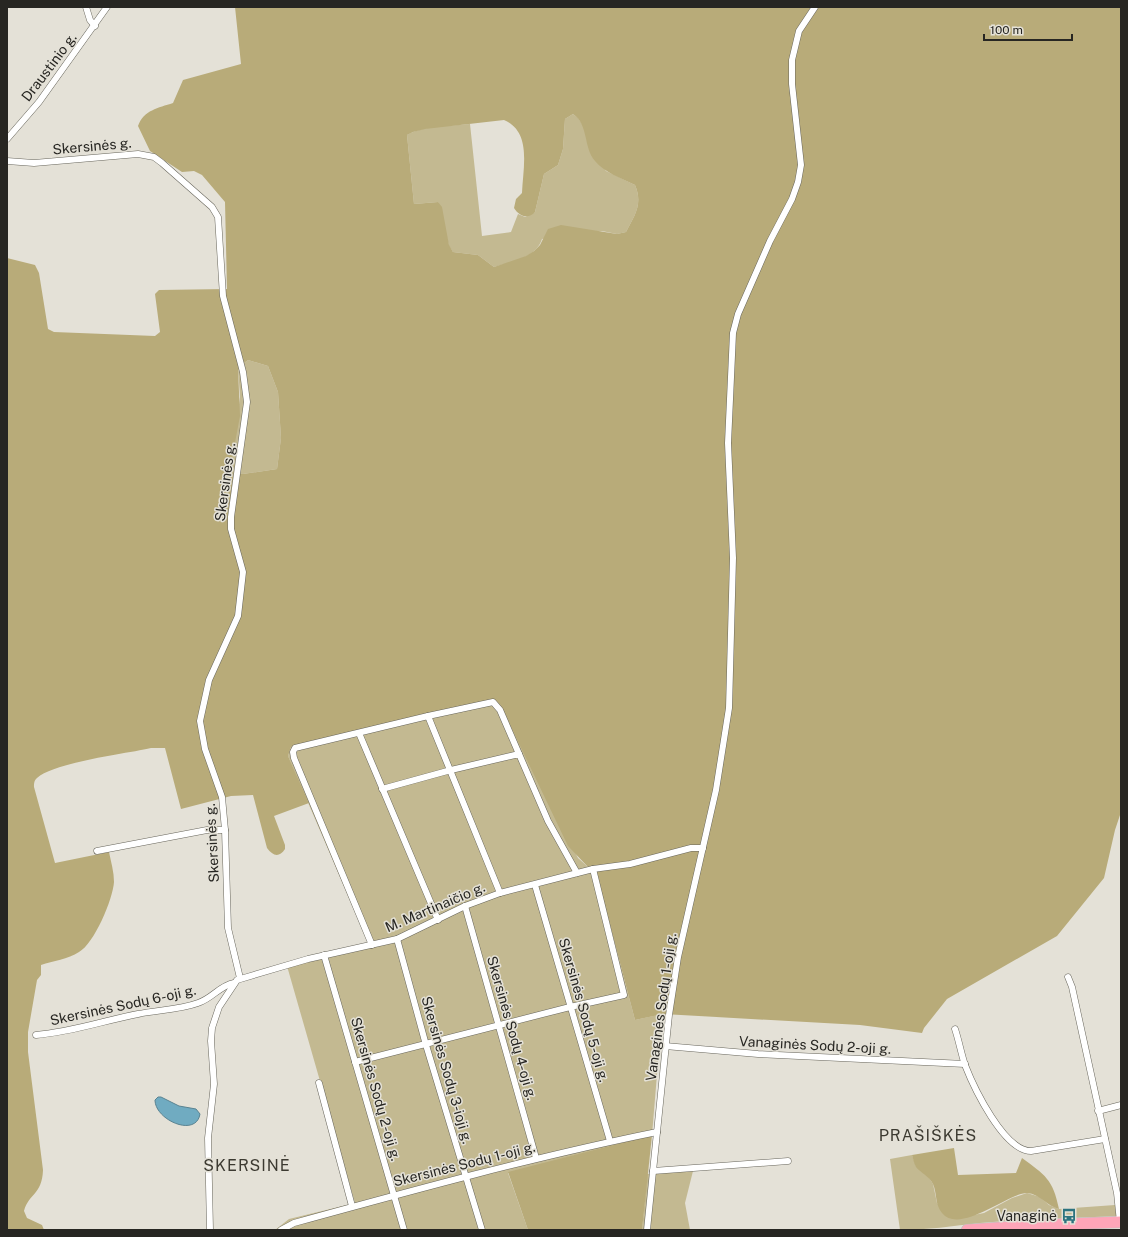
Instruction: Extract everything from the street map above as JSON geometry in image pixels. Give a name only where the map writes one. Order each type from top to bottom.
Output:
[{"type":"highway","points":[[967,1230],[1040,1225],[1121,1222]]},
{"type":"highway","points":[[1079,1230],[1121,1229]]},
{"type":"street","points":[[86,7],[90,20],[95,26]]},
{"type":"street","name":"Draustinio g.","points":[[7,139],[39,102],[95,26],[107,7]]},
{"type":"street","name":"Vanaginės Sodų 1-oji g.","points":[[647,1230],[664,1046],[678,957],[716,790],[729,708],[733,558],[728,442],[733,333],[738,314],[770,241],[792,199],[798,182],[801,165],[792,84],[792,60],[799,31],[815,7]]},
{"type":"street","name":"Skersinės g.","points":[[7,161],[34,163],[125,155],[146,155],[162,163],[212,207],[218,217],[222,296],[243,372],[247,409],[231,517],[231,529],[243,572],[238,616],[209,680],[200,721],[205,749],[222,797],[225,830],[228,928],[240,978]]},
{"type":"street","points":[[372,945],[293,752],[295,748],[493,702],[500,710],[548,821],[577,873]]},
{"type":"street","points":[[428,716],[500,893]]},
{"type":"street","points":[[359,733],[438,920]]},
{"type":"street","points":[[382,789],[451,770],[519,754]]},
{"type":"street","points":[[98,851],[207,830],[225,830]]},
{"type":"street","points":[[355,1062],[570,1007],[624,995],[593,869],[630,864],[691,848],[703,848]]},
{"type":"street","name":"M. Martinaičio g.","points":[[240,978],[397,939],[465,906],[500,893],[593,869]]},
{"type":"street","name":"Skersinės Sodų 5-oji g.","points":[[535,885],[610,1141]]},
{"type":"street","name":"Skersinės Sodų 4-oji g.","points":[[465,906],[536,1158]]},
{"type":"street","name":"Skersinės Sodų 3-ioji g.","points":[[397,939],[426,1045],[482,1230]]},
{"type":"street","name":"Skersinės Sodų 2-oji g.","points":[[324,956],[404,1230]]},
{"type":"street","points":[[210,1230],[208,1138],[214,1084],[211,1041],[212,1028],[219,1007],[234,983],[240,978]]},
{"type":"street","points":[[1068,978],[1072,987],[1098,1111],[1119,1192],[1121,1222]]},
{"type":"street","name":"Skersinės Sodų 6-oji g.","points":[[36,1035],[78,1029],[135,1014],[198,1003],[214,995],[226,984],[234,983]]},
{"type":"street","points":[[955,1029],[965,1064],[977,1091],[998,1126],[1021,1150],[1031,1151],[1105,1139]]},
{"type":"street","name":"Vanaginės Sodų 2-oji g.","points":[[664,1046],[758,1054],[965,1064]]},
{"type":"street","points":[[319,1083],[352,1206]]},
{"type":"street","points":[[1098,1111],[1121,1105]]},
{"type":"street","name":"Skersinės Sodų 1-oji g.","points":[[281,1230],[294,1223],[465,1176],[536,1158],[656,1132]]},
{"type":"street","points":[[653,1171],[788,1161]]},
{"type":"shaded area","points":[[235,7],[1121,7],[1121,812],[1115,830],[1104,878],[1057,936],[947,999],[924,1028],[922,1033],[860,1025],[663,1014],[635,1020],[595,868],[588,867],[568,846],[502,708],[492,700],[291,747],[288,756],[309,803],[274,816],[285,845],[283,852],[278,855],[272,853],[267,848],[253,795],[231,796],[181,809],[165,748],[151,748],[91,759],[59,767],[46,772],[37,778],[34,783],[55,863],[109,852],[114,882],[113,890],[102,920],[91,940],[85,947],[79,952],[70,956],[41,965],[41,975],[37,980],[28,1032],[28,1052],[43,1170],[38,1189],[26,1205],[24,1211],[27,1218],[42,1225],[44,1230],[7,1230],[7,258],[35,265],[39,273],[48,329],[54,332],[155,336],[160,332],[155,294],[159,290],[227,289],[225,202],[202,175],[194,171],[182,172],[150,151],[138,126],[144,116],[152,110],[173,103],[183,80],[241,64]],"holes":[[[573,114],[582,124],[591,155],[595,161],[608,172],[635,185],[638,204],[635,215],[626,232],[617,234],[561,225],[548,229],[540,245],[534,251],[526,256],[494,267],[478,255],[453,252],[449,245],[442,207],[438,202],[414,204],[407,135],[425,129],[504,120],[513,126],[519,133],[524,151],[522,193],[516,199],[514,208],[521,215],[529,216],[535,212],[544,174],[558,165],[563,149],[565,119]],[[248,360],[268,366],[278,392],[281,438],[277,469],[243,474],[232,473],[231,464],[240,416],[238,368]]]},
{"type":"shaded area","points":[[573,114],[578,118],[584,127],[588,144],[606,171],[635,185],[638,204],[635,215],[626,232],[617,234],[602,231],[542,239],[539,245],[529,255],[494,267],[478,255],[453,252],[449,246],[438,202],[414,204],[407,135],[421,129],[470,124],[482,236],[511,232],[518,214],[525,217],[535,212],[544,174],[558,165],[563,149],[565,119]]},
{"type":"shaded area","points":[[248,360],[268,366],[278,392],[281,438],[277,469],[243,474],[232,473],[231,464],[240,397],[238,368]]},
{"type":"shaded area","points":[[492,700],[502,708],[578,858],[588,867],[595,868],[635,1020],[662,1014],[652,1135],[508,1173],[528,1230],[275,1230],[289,1219],[355,1203],[287,966],[370,947],[288,756],[291,747]]},
{"type":"shaded area","points":[[652,1135],[642,1230],[528,1230],[508,1172]]},
{"type":"shaded area","points":[[954,1148],[958,1175],[1016,1173],[1022,1158],[1037,1169],[1051,1184],[1059,1209],[1032,1194],[1027,1193],[1008,1199],[972,1216],[960,1219],[950,1218],[940,1210],[933,1184],[916,1167],[912,1155]]},
{"type":"shaded area","points":[[912,1155],[916,1166],[928,1176],[933,1184],[937,1203],[958,1218],[984,1213],[1012,1198],[1027,1193],[1040,1197],[1049,1205],[1059,1209],[1115,1205],[1121,1199],[1121,1216],[1015,1220],[930,1229],[900,1230],[890,1159]]},
{"type":"shaded area","points":[[693,1171],[685,1203],[690,1230],[642,1230],[647,1174]]},
{"type":"water","points":[[158,1097],[179,1106],[196,1109],[200,1114],[197,1121],[191,1125],[184,1125],[176,1124],[168,1120],[161,1114],[157,1107],[155,1100]]},
{"type":"place","name":"Vanaginė","points":[[1069,1216]]},
{"type":"district","name":"PRAŠIŠKĖS","points":[[928,1135]]},
{"type":"district","name":"SKERSINĖ","points":[[247,1165]]}]
